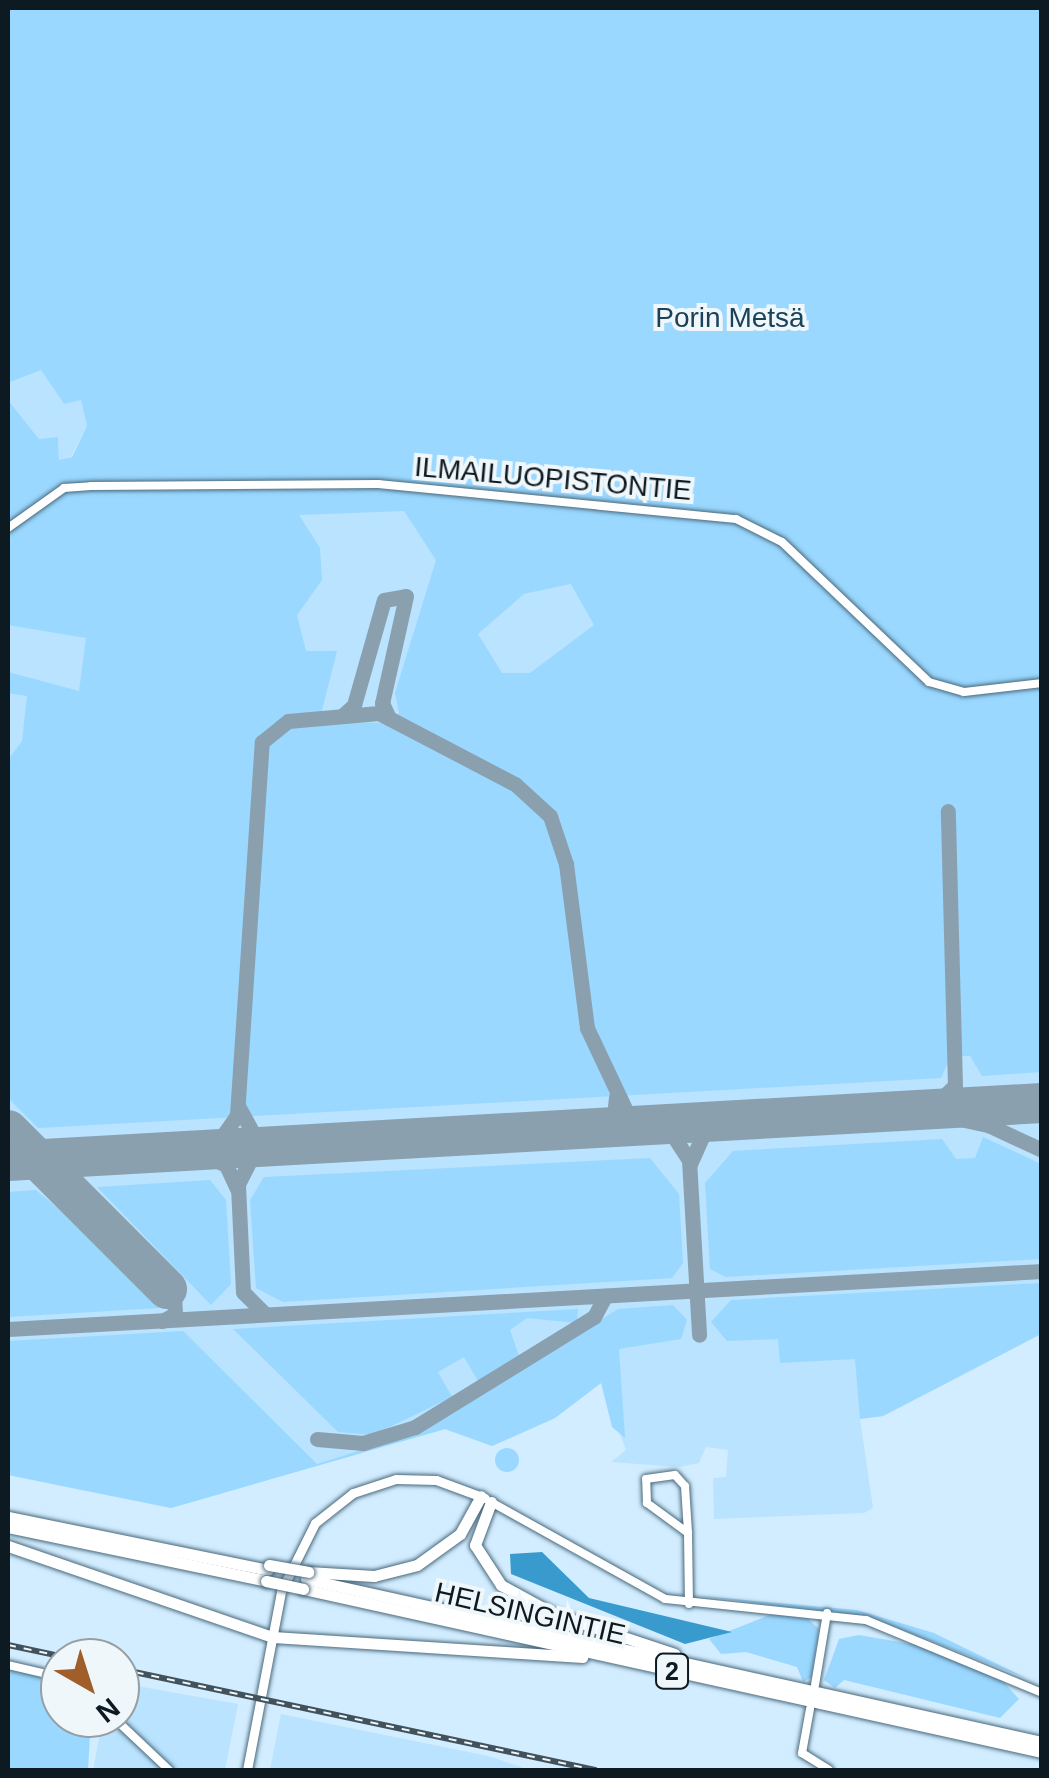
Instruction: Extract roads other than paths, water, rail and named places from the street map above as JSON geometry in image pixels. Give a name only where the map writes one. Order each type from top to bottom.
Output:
[{"type":"highway","points":[[306,1580],[374,1576],[417,1564],[460,1534],[486,1499]]},
{"type":"highway","points":[[486,1499],[477,1553],[513,1594],[606,1633],[766,1681]]},
{"type":"highway","name":"HELSINGINTIE","points":[[8,1517],[195,1554],[1042,1742]]},
{"type":"highway","name":"HELSINGINTIE","points":[[8,1527],[268,1572]]},
{"type":"highway","points":[[8,1546],[273,1638],[646,1666]]},
{"type":"highway","name":"HELSINGINTIE","points":[[306,1580],[646,1666],[1042,1752]]},
{"type":"main road","points":[[244,1770],[291,1562],[336,1503],[412,1478],[486,1499]]},
{"type":"street","name":"ILMAILUOPISTONTIE","points":[[8,528],[64,488],[119,486],[378,484],[736,519],[782,542],[930,682],[964,692],[1042,683]]},
{"type":"street","points":[[688,1532],[647,1503],[646,1479],[682,1479],[688,1532],[688,1604]]},
{"type":"street","points":[[486,1499],[626,1584],[676,1602],[827,1613],[917,1636],[1042,1693]]},
{"type":"street","points":[[676,1602],[686,1581]]},
{"type":"street","points":[[815,1685],[827,1613]]},
{"type":"street","points":[[8,1664],[40,1671]]},
{"type":"street","points":[[810,1709],[802,1753],[829,1770]]},
{"type":"street","points":[[135,1738],[169,1770]]},
{"type":"railway","points":[[8,1645],[40,1652]]},
{"type":"railway","points":[[140,1673],[596,1770]]},
{"type":"park label","name":"Porin Metsä","points":[[730,318]]}]
